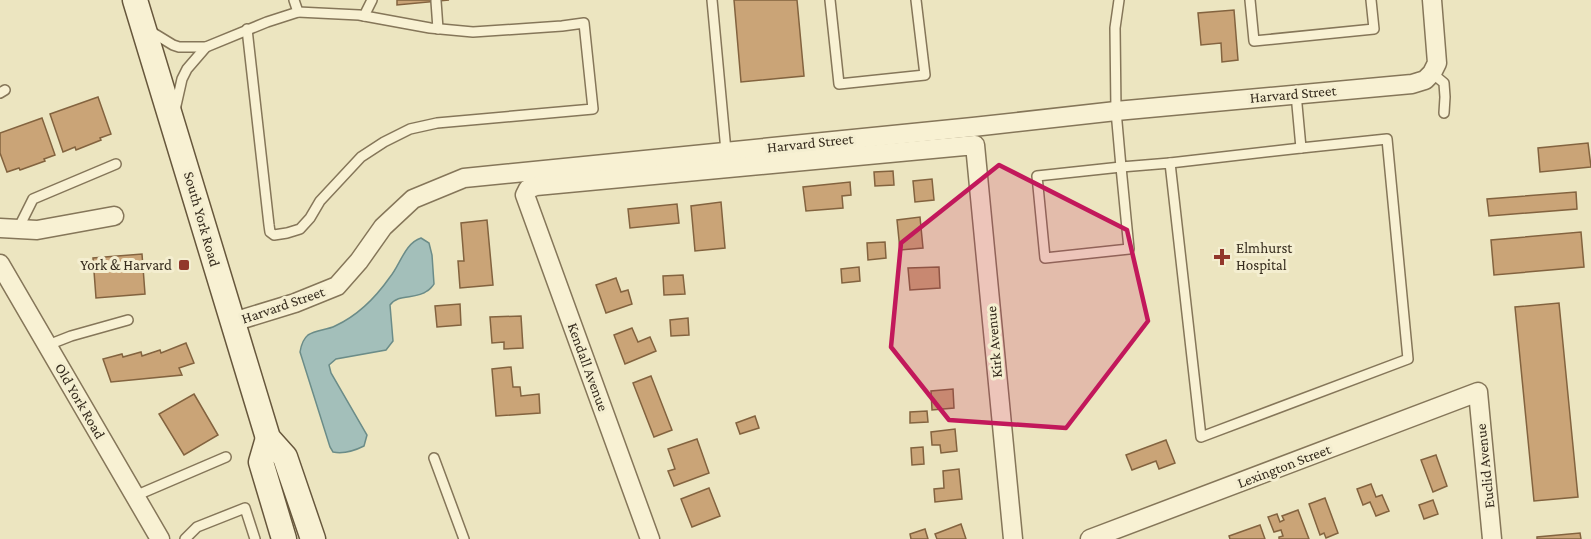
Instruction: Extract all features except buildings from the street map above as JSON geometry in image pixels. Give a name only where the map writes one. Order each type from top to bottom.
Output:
[{"type":"main road","name":"South York Road","points":[[135,0],[268,438],[285,457],[313,539]]},
{"type":"main road","name":"South York Road","points":[[268,438],[261,462],[285,539]]},
{"type":"street","points":[[1432,0],[1437,63],[1432,73]]},
{"type":"street","name":"Harvard Street","points":[[233,322],[295,303],[337,286],[383,227],[413,199],[464,178],[1116,111],[1412,84],[1425,80],[1432,73]]},
{"type":"street","name":"Harvard Street","points":[[525,195],[528,189],[536,186],[975,146]]},
{"type":"street","name":"Kirk Avenue","points":[[975,146],[1013,539]]},
{"type":"street","name":"Kendall Avenue","points":[[525,195],[650,539]]},
{"type":"street","points":[[9,229],[37,230],[114,216]]},
{"type":"street","name":"Old York Road","points":[[0,264],[160,539]]},
{"type":"street","name":"Lexington Street","points":[[1090,539],[1478,392]]},
{"type":"street","name":"Euclid Avenue","points":[[1478,392],[1492,539]]},
{"type":"lane","points":[[294,0],[298,12]]},
{"type":"lane","points":[[364,16],[372,0]]},
{"type":"lane","points":[[712,0],[726,151]]},
{"type":"lane","points":[[830,0],[839,84],[925,75],[916,0]]},
{"type":"lane","points":[[1119,0],[1115,28],[1116,111],[1121,168],[1129,249],[1045,258],[1037,176],[1121,168],[1170,163],[1387,138],[1408,359],[1201,437],[1170,163]]},
{"type":"lane","points":[[1250,0],[1254,41],[1374,29],[1371,0]]},
{"type":"lane","points":[[436,1],[438,29]]},
{"type":"lane","points":[[142,24],[155,35],[179,47],[206,46],[248,30],[298,12],[364,16],[438,29],[473,32],[584,23],[593,109],[436,123],[410,129],[361,157],[320,201],[300,229],[274,235],[270,232],[269,225],[248,30]]},
{"type":"lane","points":[[173,123],[182,79],[191,63],[206,46]]},
{"type":"lane","points":[[1432,73],[1444,83],[1444,113]]},
{"type":"lane","points":[[1296,94],[1301,148]]},
{"type":"lane","points":[[9,229],[33,199],[116,164]]},
{"type":"lane","points":[[48,345],[128,320]]},
{"type":"lane","points":[[135,496],[226,458]]},
{"type":"lane","points":[[434,458],[464,539]]},
{"type":"lane","points":[[185,539],[197,527],[245,508],[255,539]]},
{"type":"highlighted area","points":[[999,165],[1127,230],[1148,321],[1066,428],[949,420],[891,347],[901,243]]},
{"type":"water","points":[[421,238],[429,243],[434,284],[423,294],[398,299],[390,305],[393,341],[386,350],[336,359],[329,365],[331,373],[367,435],[364,446],[348,452],[333,452],[300,352],[302,343],[308,335],[343,322],[366,305],[394,272],[407,249]]},
{"type":"place","name":"Elmhurst Hospital","points":[[1222,257]]},
{"type":"place","name":"York & Harvard","points":[[184,265]]}]
